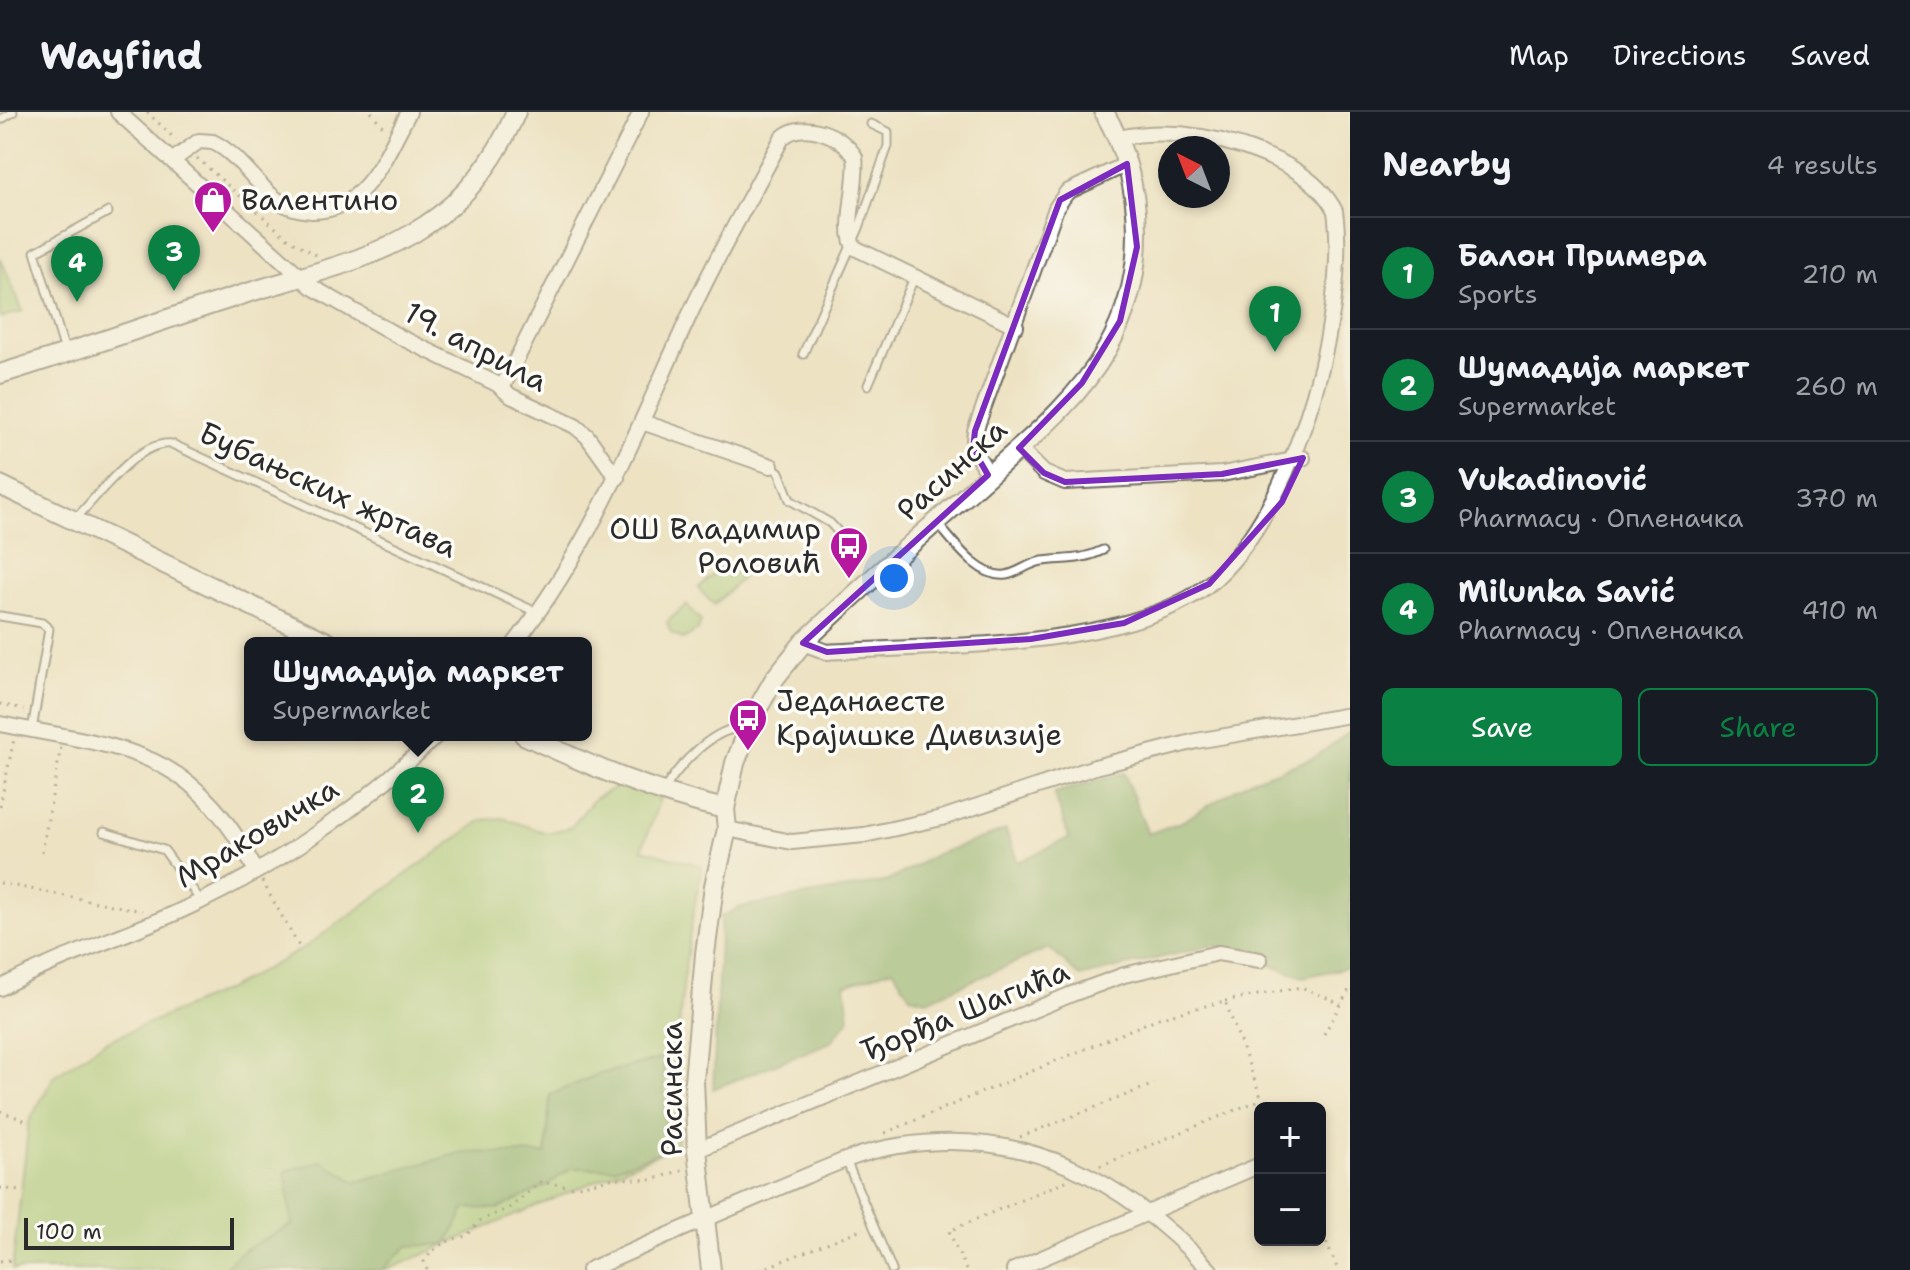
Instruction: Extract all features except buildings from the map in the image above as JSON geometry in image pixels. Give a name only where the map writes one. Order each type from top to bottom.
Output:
[{"type":"street","name":"19. априла","points":[[118,112],[298,277],[350,309],[582,431],[617,478]]},
{"type":"street","points":[[173,160],[199,141],[213,142],[282,203],[295,209],[321,210],[342,206],[359,195],[409,112]]},
{"type":"street","points":[[0,374],[329,268],[404,238],[439,215],[487,166],[516,112]]},
{"type":"street","points":[[502,388],[641,112]]},
{"type":"street","name":"Расинска","points":[[711,1270],[697,1150],[694,1081],[703,968],[714,886],[727,829],[725,809],[747,729],[775,678],[803,643],[1019,448],[1082,383],[1106,350],[1128,297],[1137,247],[1135,192],[1118,138],[1104,112]]},
{"type":"street","points":[[520,637],[579,551],[617,478],[680,336],[721,254],[782,138],[791,130],[807,128],[839,141],[855,157],[850,243],[914,278],[1016,326]]},
{"type":"street","points":[[1118,138],[1167,133],[1209,138],[1275,159],[1300,173],[1327,199],[1339,222],[1348,271],[1349,310]]},
{"type":"street","points":[[989,475],[977,459],[973,441],[1060,200],[1078,186],[1127,164]]},
{"type":"street","points":[[803,643],[827,652],[1031,639],[1124,623],[1190,597],[1241,556],[1282,502],[1335,376]]},
{"type":"street","points":[[642,422],[771,466]]},
{"type":"street","points":[[1019,448],[1044,473],[1065,482],[1222,474],[1303,458]]},
{"type":"street","points":[[0,485],[316,637]]},
{"type":"street","points":[[727,829],[792,842],[864,835],[942,818],[1095,767],[1196,741],[1350,715]]},
{"type":"street","points":[[0,724],[132,750],[173,769],[219,813],[256,871]]},
{"type":"street","name":"Мраковичка","points":[[0,988],[201,901],[256,871],[361,800],[430,741]]},
{"type":"street","points":[[538,741],[662,795],[725,809]]},
{"type":"street","name":"Ђорђа Шагића","points":[[697,1150],[1124,975],[1218,953],[1260,960]]},
{"type":"street","points":[[589,1270],[846,1160],[895,1146],[927,1142],[998,1146],[1042,1156],[1086,1172],[1150,1213],[1210,1270]]},
{"type":"street","points":[[1014,1270],[1254,1168]]},
{"type":"lane","points":[[0,120],[13,112]]},
{"type":"lane","points":[[803,354],[859,228],[889,139],[884,129],[871,124]]},
{"type":"lane","points":[[65,353],[35,252],[108,212]]},
{"type":"lane","points":[[868,385],[914,278]]},
{"type":"lane","name":"Бубањских жртава","points":[[73,521],[142,452],[158,443],[172,444],[538,613]]},
{"type":"lane","points":[[771,466],[779,472],[790,500],[830,523],[850,545]]},
{"type":"lane","points":[[936,522],[974,562],[992,573],[1006,575],[1038,562],[1084,560],[1103,550]]},
{"type":"lane","points":[[0,616],[42,623],[49,629],[32,730]]},
{"type":"lane","points":[[662,795],[679,771],[716,737],[733,727],[747,729]]},
{"type":"lane","points":[[104,832],[164,850],[201,901]]},
{"type":"lane","points":[[846,1160],[892,1270]]},
{"type":"path","points":[[148,112],[286,237],[325,258],[329,268]]},
{"type":"path","points":[[371,112],[394,139]]},
{"type":"path","points":[[0,704],[35,712]]},
{"type":"path","points":[[0,806],[15,735]]},
{"type":"path","points":[[42,852],[64,736]]},
{"type":"path","points":[[256,871],[301,950]]},
{"type":"path","points":[[0,883],[168,916]]},
{"type":"path","points":[[880,1135],[1161,1017],[1301,987],[1341,1004]]},
{"type":"path","points":[[1324,1034],[1350,988]]},
{"type":"path","points":[[1225,1001],[1263,1102]]},
{"type":"path","points":[[998,1146],[1154,1084]]},
{"type":"path","points":[[966,1270],[949,1231],[1262,1099]]},
{"type":"path","points":[[0,1111],[29,1122]]},
{"type":"path","points":[[427,1270],[424,1262],[431,1251],[449,1239],[467,1236],[479,1221],[511,1207],[540,1182],[574,1187],[614,1178],[652,1180],[688,1168]]},
{"type":"path","points":[[0,1188],[19,1191]]},
{"type":"path","points":[[760,1270],[873,1224]]},
{"type":"path","points":[[1326,1242],[1338,1270]]},
{"type":"path","points":[[0,1261],[10,1260]]},
{"type":"highlighted area","points":[[1127,164],[1137,247],[1120,321],[1082,383],[1019,448],[1044,473],[1065,482],[1222,474],[1303,458],[1282,502],[1209,584],[1124,623],[1031,639],[827,652],[803,643],[988,475],[973,449],[975,431],[1060,200]]},
{"type":"green space","points":[[0,257],[23,311],[0,318]]},
{"type":"green space","points":[[727,562],[742,578],[714,605],[698,588]]},
{"type":"green space","points":[[686,605],[701,621],[698,630],[683,639],[671,633],[667,622]]},
{"type":"green space","points":[[1350,732],[1350,967],[1303,977],[1213,945],[1080,977],[1049,948],[927,1000],[910,996],[893,969],[845,985],[849,1019],[831,1042],[713,1089],[721,917],[740,907],[888,881],[937,854],[1006,830],[1018,862],[1069,838],[1054,793],[1124,773],[1148,834],[1183,821],[1251,780],[1313,758]]},
{"type":"green space","points":[[626,782],[660,799],[642,849],[702,866],[681,1005],[677,1146],[387,1270],[12,1270],[29,1122],[54,1076],[103,1043],[230,988],[301,950],[482,820],[503,818],[547,833],[571,827],[595,798]]},
{"type":"green space","points":[[663,1058],[666,1150],[614,1168],[572,1168],[546,1186],[498,1209],[466,1208],[447,1244],[408,1246],[382,1270],[222,1270],[243,1250],[292,1225],[285,1171],[322,1161],[356,1182],[464,1152],[546,1154],[550,1095],[596,1075]]},
{"type":"place","name":"Валентино","points":[[213,234]]},
{"type":"place","name":"Vukadinović","points":[[174,291]]},
{"type":"place","name":"Milunka Savić","points":[[77,302]]},
{"type":"place","name":"Балон Примера","points":[[1275,352]]},
{"type":"place","name":"ОШ Владимир Роловић","points":[[849,580]]},
{"type":"place","name":"Једанаесте Крајишке Дивизије","points":[[748,752]]},
{"type":"place","name":"Шумадија маркет","points":[[418,833]]}]
